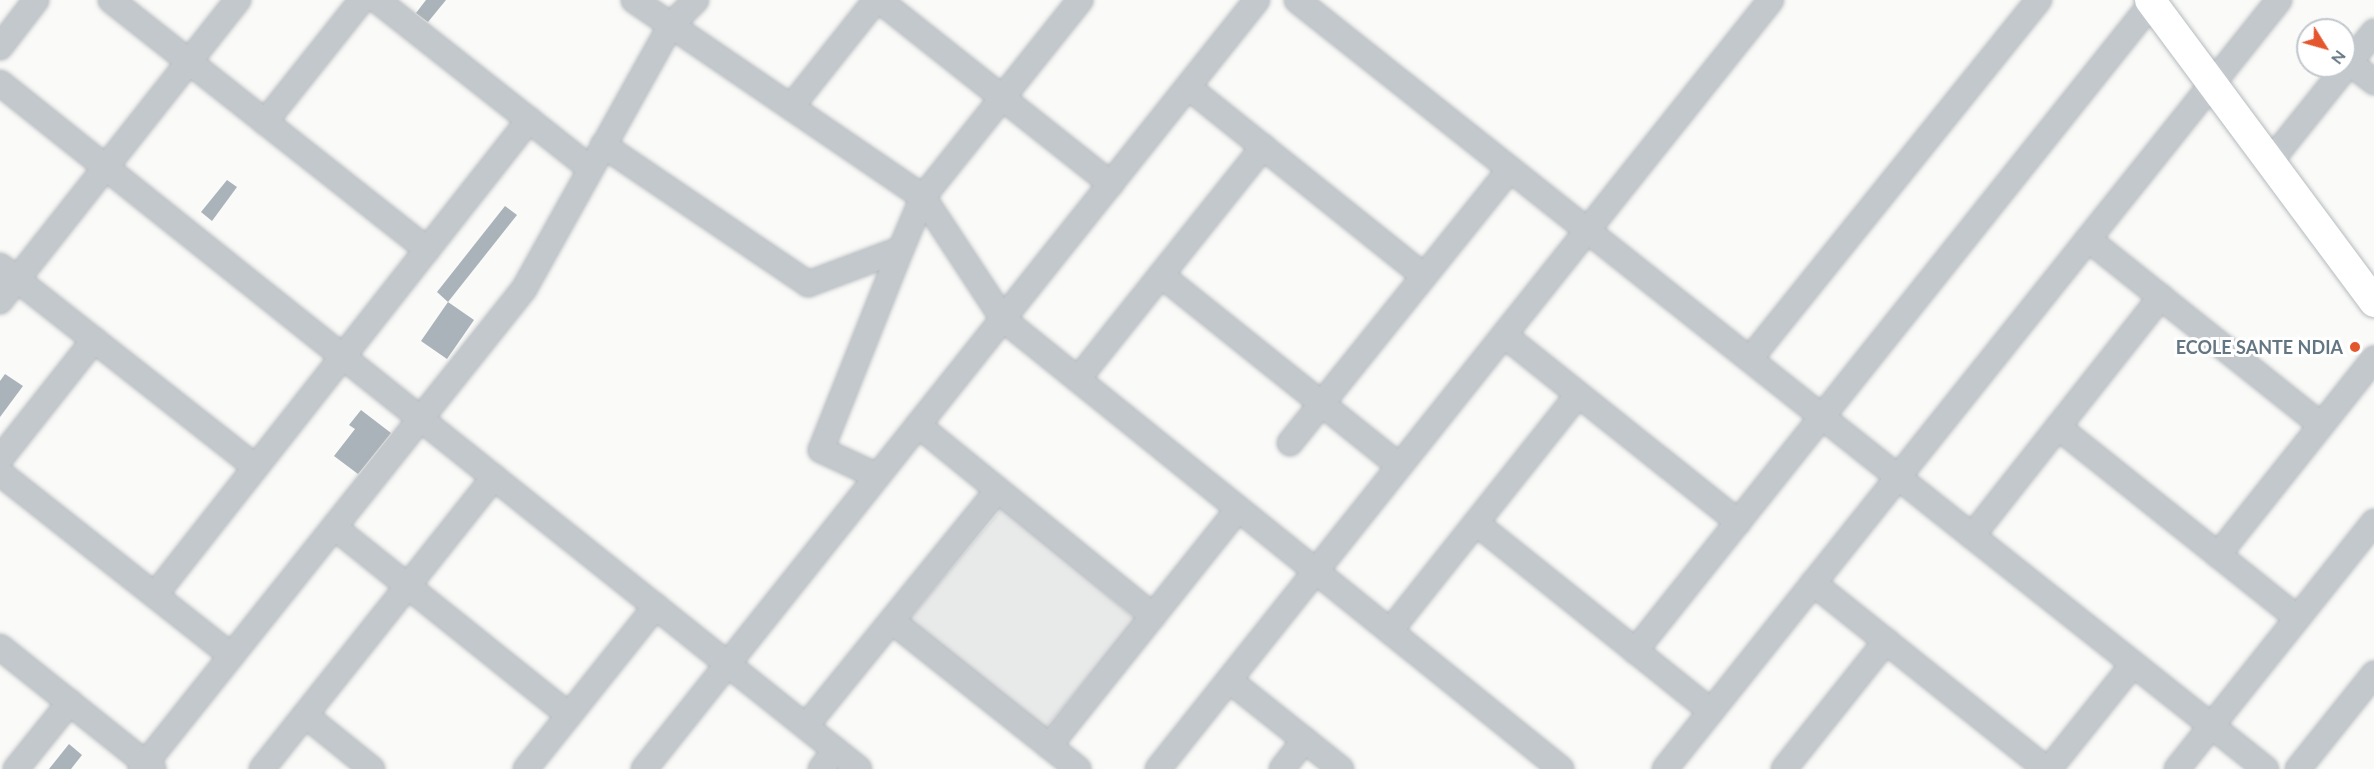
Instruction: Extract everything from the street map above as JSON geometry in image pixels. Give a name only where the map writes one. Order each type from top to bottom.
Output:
[{"type":"main road","points":[[2160,5],[2211,85],[2374,302]]},
{"type":"street","points":[[0,46],[36,0]]},
{"type":"street","points":[[111,0],[427,250]]},
{"type":"street","points":[[0,301],[8,273],[106,167],[238,0]]},
{"type":"street","points":[[265,122],[362,0]]},
{"type":"street","points":[[377,0],[590,168]]},
{"type":"street","points":[[634,0],[923,197],[1003,319],[1390,631],[1549,765]]},
{"type":"street","points":[[0,647],[70,702],[146,767],[524,289],[671,25],[696,0]]},
{"type":"street","points":[[791,107],[877,0],[1111,184]]},
{"type":"street","points":[[878,476],[821,450],[923,197],[1080,0]]},
{"type":"street","points":[[644,769],[1257,0]]},
{"type":"street","points":[[1297,0],[2265,769]]},
{"type":"street","points":[[1158,769],[1771,0]]},
{"type":"street","points":[[1750,360],[2039,0]]},
{"type":"street","points":[[1665,769],[2279,0]]},
{"type":"street","points":[[1635,651],[1822,417],[2160,5]]},
{"type":"street","points":[[2356,54],[2374,32]]},
{"type":"street","points":[[2356,68],[2374,82]]},
{"type":"street","points":[[2270,163],[2337,78]]},
{"type":"street","points":[[0,83],[806,726],[829,760],[859,769]]},
{"type":"street","points":[[1188,87],[1425,276]]},
{"type":"street","points":[[155,595],[529,120]]},
{"type":"street","points":[[603,145],[808,284],[902,249]]},
{"type":"street","points":[[1078,380],[1263,147]]},
{"type":"street","points":[[1290,443],[1510,169]]},
{"type":"street","points":[[2088,239],[2321,425]]},
{"type":"street","points":[[8,273],[255,467]]},
{"type":"street","points":[[1161,275],[1400,466]]},
{"type":"street","points":[[1972,536],[2161,297]]},
{"type":"street","points":[[1504,335],[1738,522]]},
{"type":"street","points":[[0,459],[94,340]]},
{"type":"street","points":[[2218,555],[2374,359]]},
{"type":"street","points":[[1390,631],[1578,394]]},
{"type":"street","points":[[918,425],[1153,616]]},
{"type":"street","points":[[2058,427],[2297,618]]},
{"type":"street","points":[[0,473],[232,656]]},
{"type":"street","points":[[261,769],[494,477]]},
{"type":"street","points":[[806,726],[998,490]]},
{"type":"street","points":[[1049,746],[1238,509]]},
{"type":"street","points":[[2177,769],[2374,522]]},
{"type":"street","points":[[1476,523],[1711,711]]},
{"type":"street","points":[[334,527],[569,715]]},
{"type":"street","points":[[1813,583],[2047,769],[2133,664]]},
{"type":"street","points":[[526,769],[656,606]]},
{"type":"street","points":[[892,621],[1078,769]]},
{"type":"street","points":[[1784,769],[1886,641]]},
{"type":"street","points":[[2298,769],[2373,677]]},
{"type":"street","points":[[1229,680],[1341,769]]},
{"type":"street","points":[[16,769],[70,702]]},
{"type":"street","points":[[304,715],[372,769]]},
{"type":"street","points":[[1282,769],[1305,740]]},
{"type":"shaded area","points":[[1003,507],[1136,620],[1040,734],[907,622]]},
{"type":"building","points":[[426,0],[446,0],[428,22],[416,13]]},
{"type":"building","points":[[227,180],[237,187],[212,221],[201,212]]},
{"type":"building","points":[[505,206],[517,215],[448,302],[437,292]]},
{"type":"building","points":[[448,302],[474,320],[447,359],[421,341]]},
{"type":"building","points":[[5,374],[23,386],[0,417],[0,381]]},
{"type":"building","points":[[361,410],[391,433],[358,474],[334,456],[355,429],[349,425]]},
{"type":"building","points":[[69,744],[82,755],[71,769],[49,769]]},
{"type":"place","name":"ECOLE SANTE NDIA","points":[[2355,347]]}]
